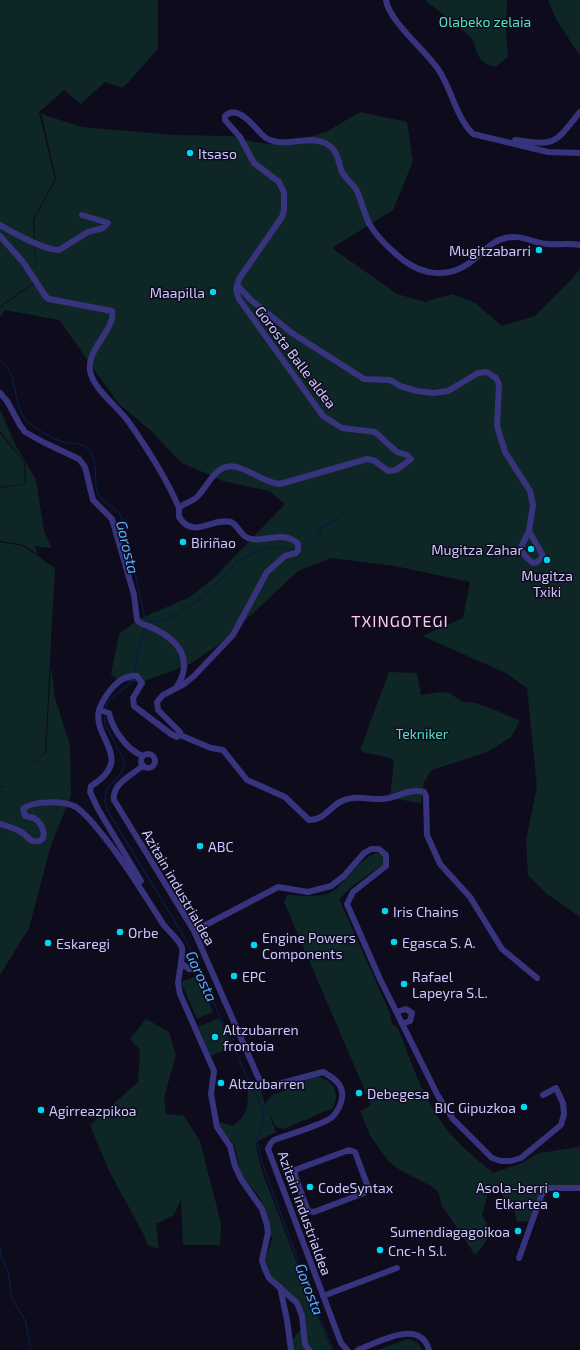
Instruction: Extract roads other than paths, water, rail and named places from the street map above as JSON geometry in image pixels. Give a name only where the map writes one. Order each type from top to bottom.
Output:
[{"type":"street","points":[[386,0],[388,8],[396,20],[439,70],[469,129],[480,136],[548,152],[580,153]]},
{"type":"street","points":[[500,140],[537,144],[552,142],[562,135],[580,112]]},
{"type":"street","points":[[237,285],[239,279],[282,217],[284,210],[284,193],[277,178],[254,163],[240,137],[225,120],[225,116],[232,113],[245,118],[264,136],[273,141],[311,140],[322,142],[332,148],[337,156],[344,176],[356,190],[370,225],[403,260],[424,272],[437,273],[462,267],[487,247],[505,239],[525,238],[542,244],[580,245]]},
{"type":"street","points":[[0,224],[43,246],[59,250],[88,232],[103,228],[108,223],[82,215]]},
{"type":"street","points":[[0,236],[23,262],[46,297],[49,299],[112,310],[110,323],[95,348],[91,358],[91,374],[98,388],[116,406],[134,430],[162,473],[179,508],[179,517],[189,527],[196,528],[228,521],[234,523],[244,536],[252,539],[269,537],[289,538],[295,541],[299,547],[296,553],[285,556],[267,572],[234,635],[194,676],[160,698],[157,706],[162,715],[178,730],[180,735]]},
{"type":"street","name":"Gorosta Balle aldea","points":[[179,508],[196,498],[213,476],[228,467],[238,467],[269,482],[280,484],[367,459],[375,461],[388,472],[396,470],[411,459],[407,455],[397,452],[375,432],[342,428],[323,416],[297,378],[275,350],[259,324],[243,306],[237,294],[237,285]]},
{"type":"street","name":"Gorosta Balle aldea","points":[[237,285],[251,300],[292,333],[364,379],[390,380],[400,386],[417,391],[434,393],[448,391],[478,373],[487,372],[496,378],[499,384],[497,426],[505,452],[530,491],[533,505],[529,531],[520,549],[533,563],[541,560],[542,554],[529,531]]},
{"type":"street","points":[[0,393],[7,401],[25,432],[79,459],[85,467],[94,500],[112,519],[134,595],[136,620],[160,632],[182,652],[184,658],[184,668],[175,689]]},
{"type":"street","points":[[143,890],[135,870],[98,809],[90,792],[91,786],[107,774],[111,758],[108,744],[99,722],[108,691],[134,676],[142,684],[133,698],[134,706],[174,736],[180,735],[211,748],[223,750],[247,780],[285,797],[309,820],[322,817],[340,802],[348,799],[382,799],[396,796],[414,789],[424,792],[426,796],[428,842],[440,864],[473,902],[502,949],[537,978]]},
{"type":"street","points":[[103,711],[109,713],[110,720],[116,730],[136,754],[143,756],[148,754],[152,755],[155,762],[151,767],[143,765],[141,761],[143,756]]},
{"type":"street","name":"Azitain industrialdea","points":[[143,765],[116,787],[114,791],[114,800],[194,931],[259,1079],[267,1087],[323,1072],[335,1079],[342,1087],[343,1098],[338,1111],[331,1118],[274,1140],[268,1149],[341,1343],[347,1350]]},
{"type":"street","points":[[0,824],[20,831],[32,841],[40,841],[44,834],[41,825],[35,818],[25,816],[23,809],[32,805],[52,802],[64,803],[76,807],[111,844],[143,890],[163,924],[182,948],[178,983],[180,994],[214,1071],[211,1094],[216,1127],[230,1146],[235,1166],[241,1179],[262,1209],[268,1233],[262,1260],[270,1278],[297,1303],[302,1316],[305,1344],[309,1350]]},
{"type":"street","points":[[194,931],[278,887],[308,892],[331,886],[344,876],[364,853],[371,849],[379,849],[386,856],[386,866],[353,892],[347,904],[396,1012],[438,1096],[453,1120],[492,1158],[501,1161],[511,1161],[521,1158],[560,1125],[564,1114],[563,1103],[556,1088],[543,1096]]},
{"type":"street","points":[[181,963],[189,969],[196,969]]},
{"type":"street","points":[[396,1012],[406,1008],[412,1013],[410,1021],[401,1021]]},
{"type":"street","name":"Azitain industrialdea","points":[[348,1150],[355,1152],[368,1187],[364,1193],[314,1212],[308,1210],[301,1192],[295,1176],[295,1170],[348,1150]]},
{"type":"street","points":[[519,1258],[543,1191],[549,1188],[580,1188]]},
{"type":"street","name":"Azitain industrialdea","points":[[323,1296],[396,1268]]},
{"type":"street","points":[[280,1287],[287,1320],[290,1350]]},
{"type":"street","points":[[358,1350],[400,1334],[410,1333],[416,1334],[422,1338],[429,1350]]},
{"type":"waterway","name":"Gorosta","points":[[0,361],[6,365],[10,371],[19,405],[26,420],[38,430],[53,438],[63,442],[84,446],[92,455],[95,467],[97,492],[104,501],[119,513],[124,523],[146,623],[162,620],[179,613],[200,599],[216,585],[238,560],[269,547],[294,549]]},
{"type":"waterway","points":[[302,548],[320,533],[321,528],[341,517],[344,511]]},
{"type":"waterway","name":"Gorosta","points":[[135,674],[139,646],[145,627]]},
{"type":"waterway","name":"Gorosta","points":[[105,709],[108,701],[132,682],[134,678]]},
{"type":"waterway","name":"Gorosta","points":[[105,713],[105,724],[125,762],[120,775],[108,788],[106,793],[105,801],[107,810],[185,938],[247,1077],[259,1100],[263,1111],[262,1126],[257,1139],[262,1163],[317,1312],[333,1350]]},
{"type":"waterway","points":[[0,1247],[1,1257],[8,1272],[12,1299],[25,1320],[31,1350]]},
{"type":"place","name":"Itsaso","points":[[190,153]]},
{"type":"place","name":"Mugitzabarri","points":[[539,250]]},
{"type":"place","name":"Maapilla","points":[[213,292]]},
{"type":"place","name":"Biriñao","points":[[183,542]]},
{"type":"place","name":"Mugitza Zahar","points":[[531,549]]},
{"type":"place","name":"Mugitza Txiki","points":[[547,560]]},
{"type":"place","name":"ABC","points":[[200,846]]},
{"type":"place","name":"Iris Chains","points":[[385,911]]},
{"type":"place","name":"Orbe","points":[[120,932]]},
{"type":"place","name":"Egasca S. A.","points":[[394,942]]},
{"type":"place","name":"Eskaregi","points":[[48,943]]},
{"type":"place","name":"Engine Powers Components","points":[[254,945]]},
{"type":"place","name":"EPC","points":[[234,976]]},
{"type":"place","name":"Rafael Lapeyra S.L.","points":[[404,984]]},
{"type":"place","name":"Altzubarren frontoia","points":[[215,1037]]},
{"type":"place","name":"Altzubarren","points":[[221,1083]]},
{"type":"place","name":"Debegesa","points":[[359,1093]]},
{"type":"place","name":"BIC Gipuzkoa","points":[[524,1107]]},
{"type":"place","name":"Agirreazpikoa","points":[[41,1110]]},
{"type":"place","name":"CodeSyntax","points":[[310,1187]]},
{"type":"place","name":"Asola-berri Elkartea","points":[[556,1195]]},
{"type":"place","name":"Sumendiagagoikoa","points":[[518,1231]]},
{"type":"place","name":"Cnc-h S.l.","points":[[380,1250]]},
{"type":"district","name":"TXINGOTEGI","points":[[400,620]]},
{"type":"park label","name":"Olabeko zelaia","points":[[485,21]]},
{"type":"park label","name":"Tekniker","points":[[422,733]]}]
